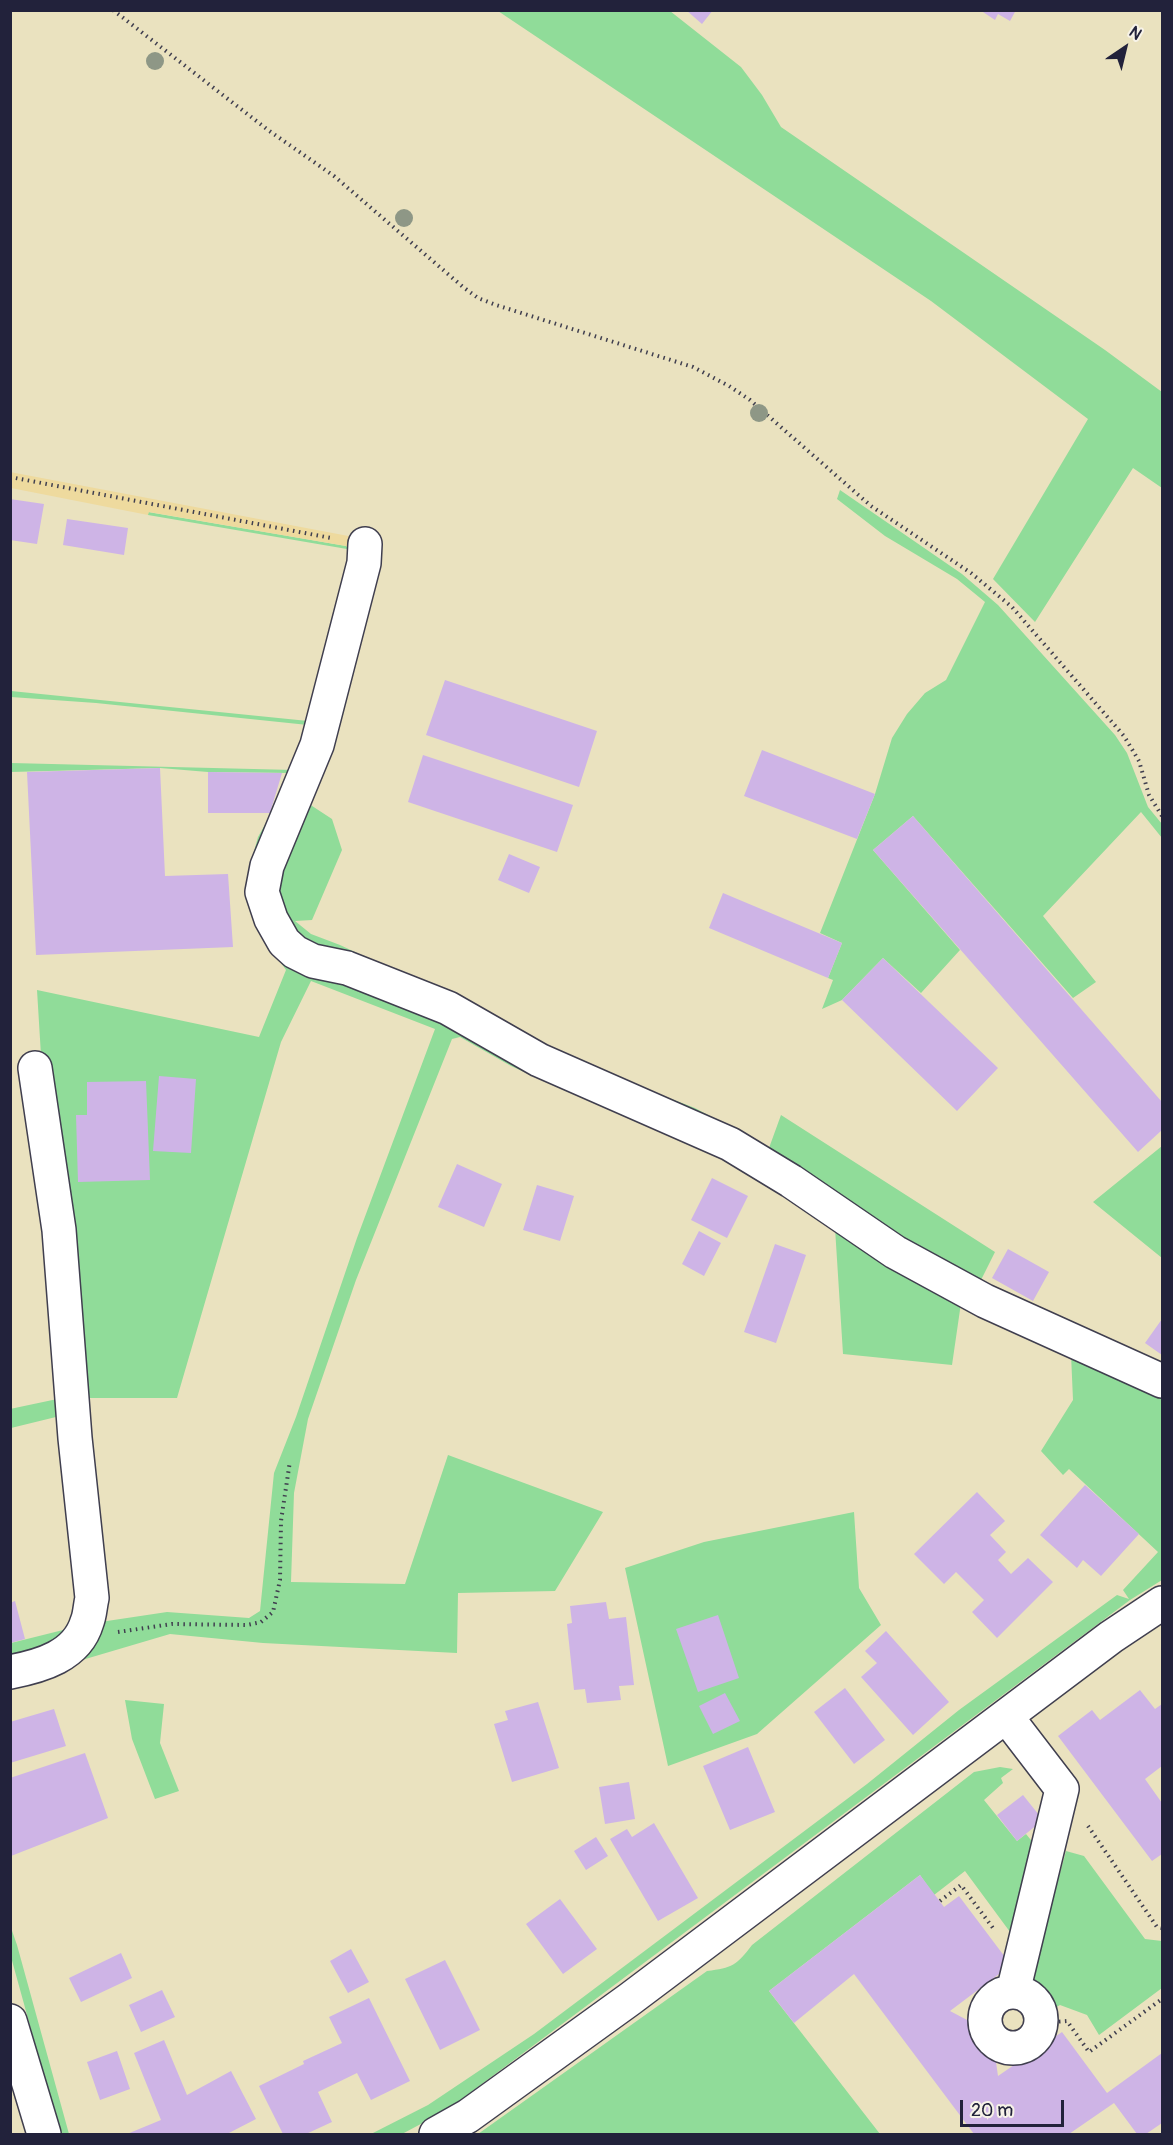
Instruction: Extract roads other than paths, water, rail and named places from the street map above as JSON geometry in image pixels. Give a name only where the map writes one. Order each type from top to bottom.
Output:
[{"type":"street","points":[[365,544],[364,563],[317,745],[306,777],[279,834],[265,874],[262,892],[271,919],[284,942],[295,952],[314,961],[347,968],[448,1008],[538,1060],[730,1144],[791,1181],[895,1252],[915,1263],[985,1301],[1162,1381]]},
{"type":"street","points":[[10,1672],[42,1666],[73,1647],[87,1624],[92,1599],[75,1438],[59,1230],[35,1068]]},
{"type":"street","points":[[436,2134],[468,2116],[630,2000],[1111,1636],[1162,1604]]},
{"type":"street","points":[[1006,1716],[1062,1789],[1017,1978],[1004,1993],[989,2003],[984,2020],[989,2037],[1005,2048],[1016,2049],[1025,2046],[1033,2040],[1041,2023],[1041,2014],[1036,2004],[1022,1993],[1017,1978]]},
{"type":"street","points":[[10,2021],[44,2134]]}]
